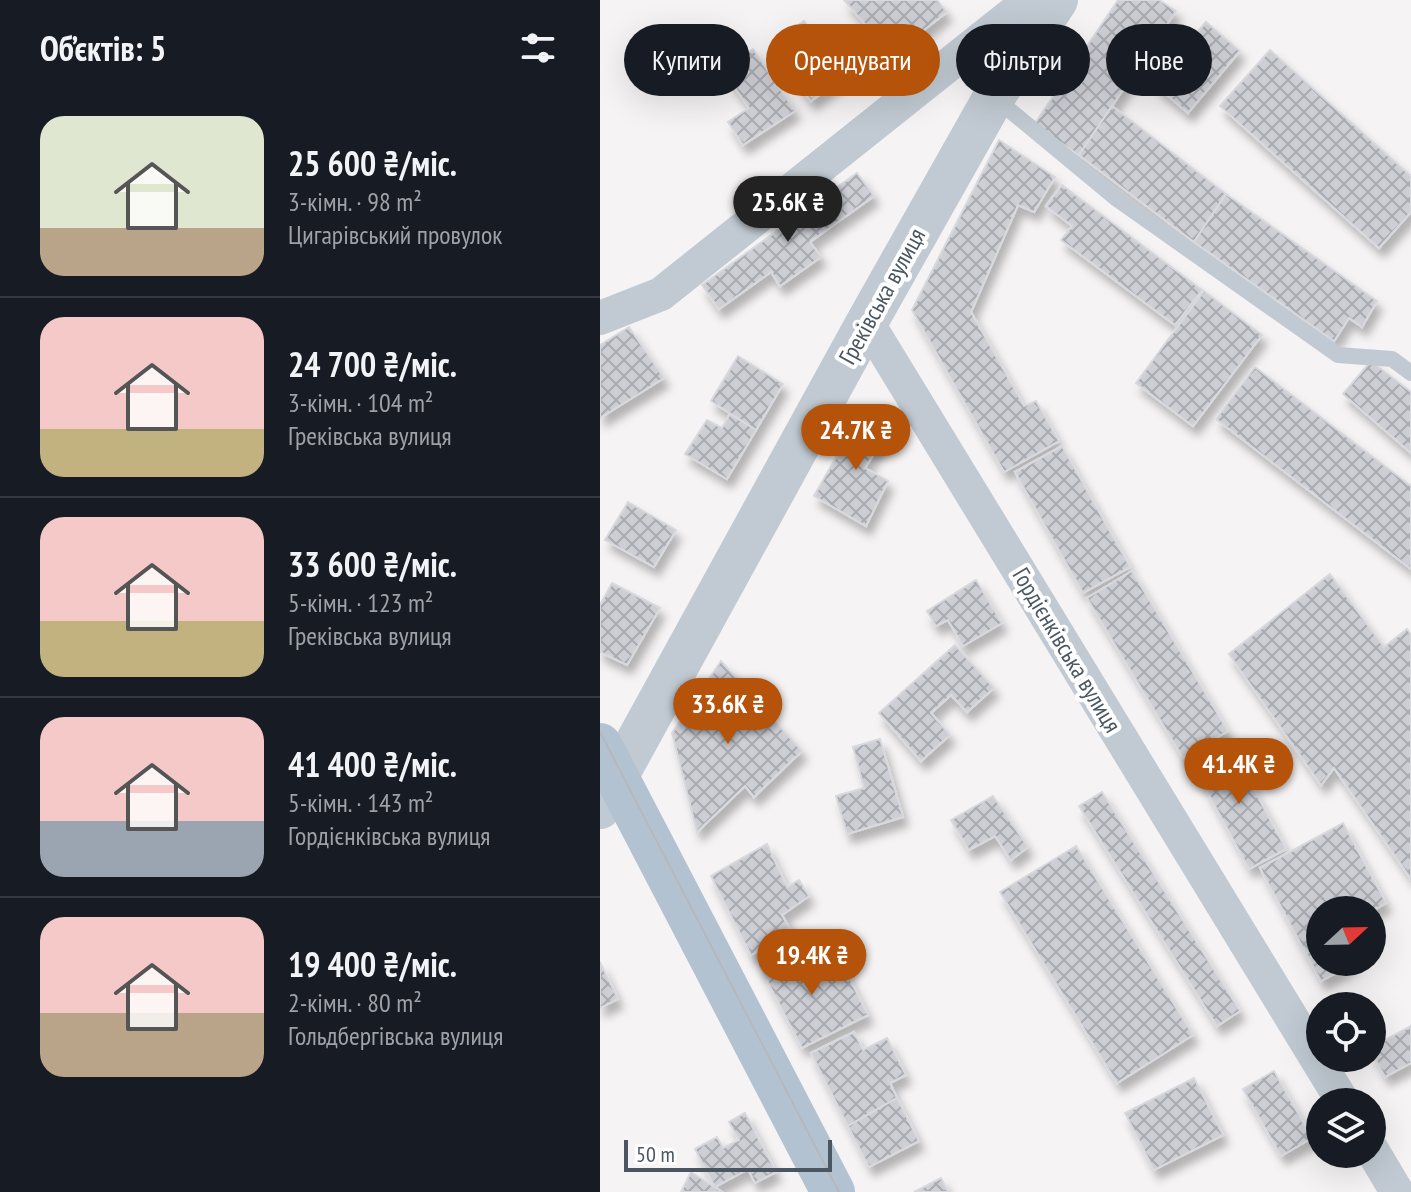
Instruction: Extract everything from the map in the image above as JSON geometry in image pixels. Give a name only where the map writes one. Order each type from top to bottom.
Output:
[{"type":"main road","points":[[605,777],[833,1192]]},
{"type":"street","points":[[600,318],[661,294],[1030,0]]},
{"type":"street","name":"Греківська вулиця","points":[[605,777],[994,97],[1057,0]]},
{"type":"street","name":"Гордієнківська вулиця","points":[[867,322],[1334,1088]]},
{"type":"street","points":[[1383,1168],[1397,1192]]},
{"type":"lane","points":[[994,97],[1117,199],[1338,355],[1392,359],[1411,373]]},
{"type":"building","points":[[844,0],[937,0],[947,12],[932,24],[865,24]]},
{"type":"building","points":[[1118,0],[1159,0],[1176,11],[1167,24],[1106,24],[1106,96],[1119,96],[1079,155],[1034,125],[1053,96],[1090,96],[1090,42]]},
{"type":"building","points":[[1212,27],[1240,51],[1212,84]]},
{"type":"building","points":[[753,49],[766,68],[766,96],[785,96],[795,111],[743,145],[728,122],[749,108],[741,96],[750,96],[750,51]]},
{"type":"building","points":[[1270,50],[1411,176],[1411,212],[1379,248],[1220,106]]},
{"type":"building","points":[[1168,96],[1202,96],[1188,113]]},
{"type":"building","points":[[1112,106],[1226,194],[1194,242],[1079,155]]},
{"type":"building","points":[[999,140],[1055,177],[1034,212],[1018,205],[971,312],[1024,406],[1036,401],[1059,441],[1004,472],[912,310]]},
{"type":"building","points":[[857,173],[874,196],[810,242],[821,257],[780,286],[771,272],[719,309],[702,285]]},
{"type":"building","points":[[1062,185],[1202,290],[1175,325],[1061,240],[1072,226],[1046,206]]},
{"type":"building","points":[[1226,194],[1377,301],[1362,327],[1349,318],[1334,341],[1194,242]]},
{"type":"building","points":[[1204,291],[1262,335],[1193,426],[1136,383]]},
{"type":"building","points":[[629,327],[664,378],[600,418],[600,345]]},
{"type":"building","points":[[738,356],[783,384],[756,430],[711,401]]},
{"type":"building","points":[[1371,361],[1411,392],[1411,453],[1343,394]]},
{"type":"building","points":[[1255,367],[1411,486],[1411,569],[1216,419]]},
{"type":"building","points":[[863,410],[892,426],[865,468],[888,481],[866,526],[814,496]]},
{"type":"building","points":[[730,414],[756,430],[727,479],[685,454],[707,420],[722,428]]},
{"type":"building","points":[[1062,446],[1130,567],[1083,593],[1015,472]]},
{"type":"building","points":[[628,502],[676,530],[654,567],[605,540]]},
{"type":"building","points":[[1132,571],[1228,731],[1183,758],[1087,598]]},
{"type":"building","points":[[1330,574],[1384,647],[1407,629],[1411,635],[1411,879],[1334,768],[1321,785],[1229,654]]},
{"type":"building","points":[[976,580],[1002,623],[963,646],[948,620],[936,626],[927,611]]},
{"type":"building","points":[[612,583],[660,608],[627,665],[600,652],[600,605]]},
{"type":"building","points":[[955,645],[994,688],[967,712],[951,695],[931,713],[950,735],[921,761],[879,713]]},
{"type":"building","points":[[721,661],[802,751],[754,797],[745,786],[697,832],[672,733]]},
{"type":"building","points":[[880,739],[903,817],[847,834],[836,796],[864,788],[853,747]]},
{"type":"building","points":[[1229,743],[1286,849],[1249,869],[1192,763]]},
{"type":"building","points":[[1102,792],[1240,1011],[1217,1026],[1079,806]]},
{"type":"building","points":[[993,796],[1028,847],[1011,860],[995,836],[969,850],[951,820]]},
{"type":"building","points":[[1343,823],[1382,896],[1306,896],[1306,953],[1260,868]]},
{"type":"building","points":[[767,844],[787,887],[799,880],[809,896],[782,915],[791,931],[751,955],[711,876]]},
{"type":"building","points":[[1076,846],[1193,1035],[1117,1083],[1000,892]]},
{"type":"building","points":[[797,945],[815,979],[843,965],[868,1015],[802,1048],[759,965]]},
{"type":"building","points":[[600,962],[618,999],[600,1008]]},
{"type":"building","points":[[1411,1026],[1411,1063],[1385,1077],[1382,1072],[1386,1072],[1386,1039]]},
{"type":"building","points":[[854,1032],[863,1050],[887,1038],[906,1075],[890,1083],[897,1098],[848,1126],[811,1053]]},
{"type":"building","points":[[1274,1071],[1306,1127],[1306,1141],[1281,1156],[1243,1089]]},
{"type":"building","points":[[1194,1078],[1223,1135],[1154,1170],[1125,1113]]},
{"type":"building","points":[[897,1098],[919,1141],[869,1167],[848,1126]]},
{"type":"building","points":[[745,1113],[776,1172],[755,1183],[748,1169],[715,1187],[695,1149],[717,1137],[723,1148],[739,1140],[729,1122]]},
{"type":"building","points":[[691,1172],[722,1192],[681,1192]]},
{"type":"building","points":[[941,1178],[948,1192],[914,1192]]},
{"type":"tram line","points":[[600,732],[839,1192]]}]
